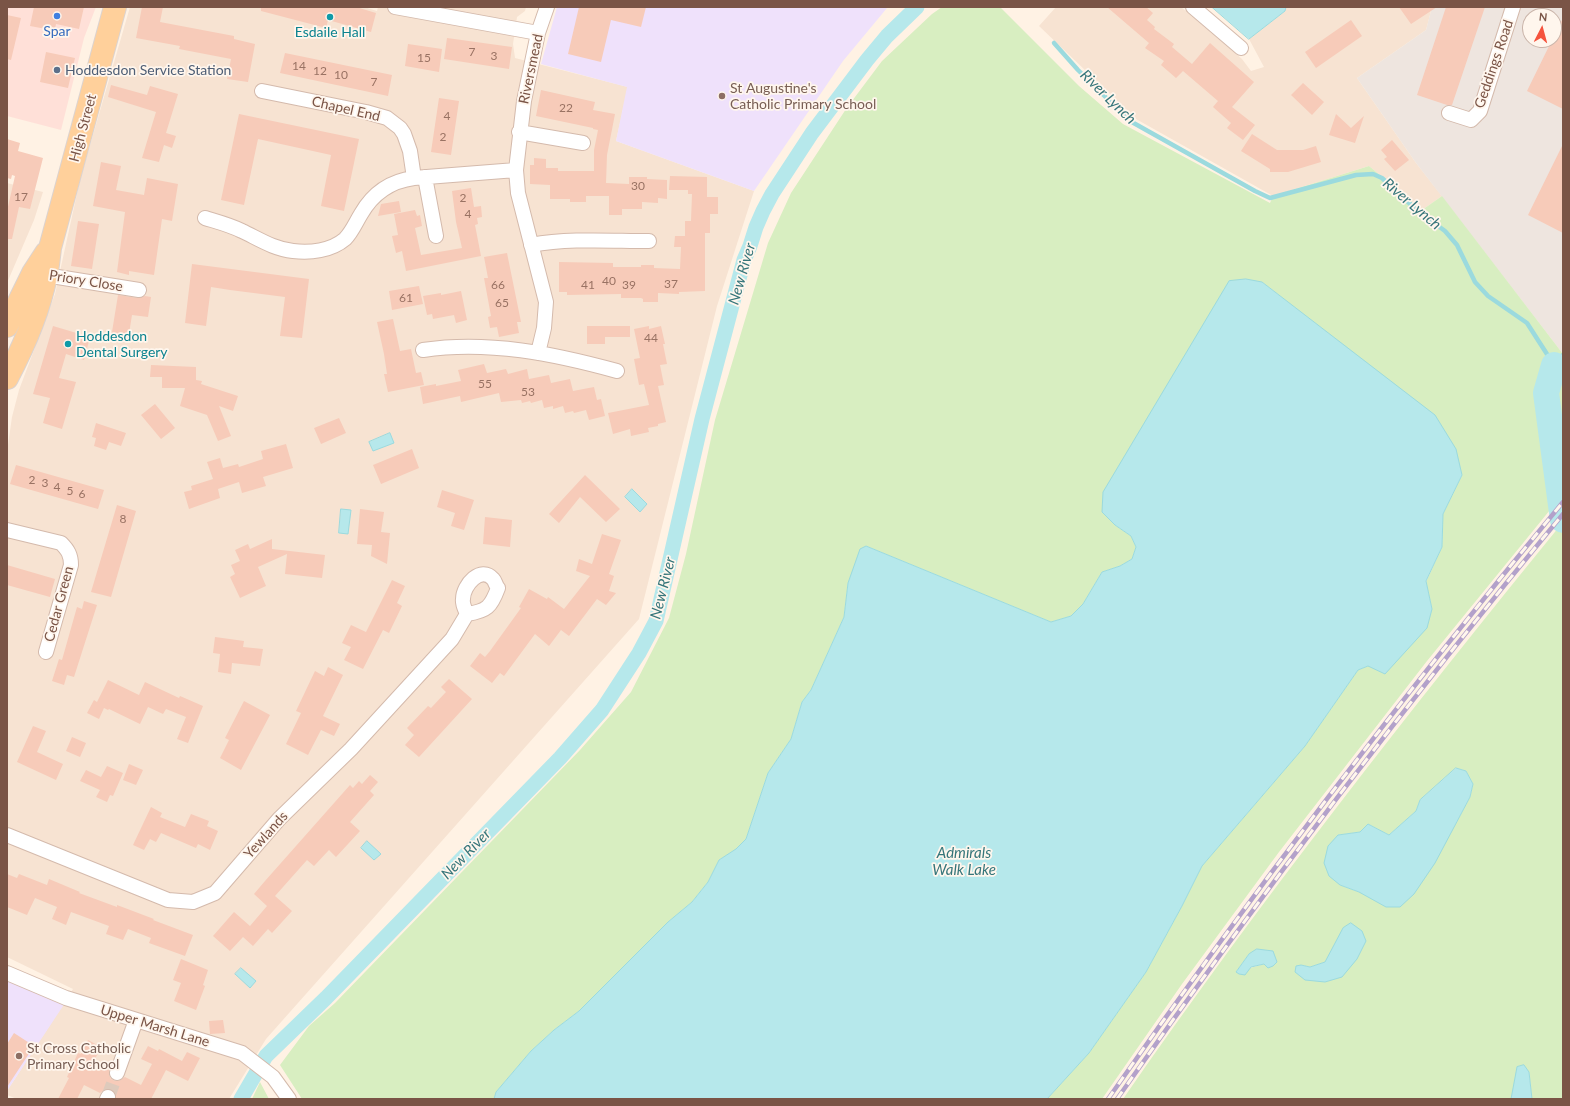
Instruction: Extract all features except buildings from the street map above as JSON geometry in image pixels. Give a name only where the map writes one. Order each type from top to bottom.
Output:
[{"type":"main road","name":"High Street","points":[[7,378],[30,331],[40,274],[50,248],[115,7]]},
{"type":"main road","name":"High Street","points":[[7,326],[40,274]]},
{"type":"street","points":[[395,7],[538,33]]},
{"type":"street","name":"Riversmead","points":[[538,353],[544,328],[546,302],[518,194],[516,170],[519,132],[524,101],[538,33],[547,7]]},
{"type":"street","points":[[1193,7],[1241,48]]},
{"type":"street","name":"Geddings Road","points":[[1449,113],[1471,120],[1480,111],[1513,7]]},
{"type":"street","name":"Chapel End","points":[[262,91],[366,112],[386,118],[400,128],[404,134],[412,159],[420,177],[436,236]]},
{"type":"street","points":[[519,132],[583,143]]},
{"type":"street","points":[[205,218],[233,227],[262,242],[282,249],[312,252],[323,250],[344,239],[350,234],[365,207],[382,190],[402,180],[420,177],[516,170]]},
{"type":"street","points":[[531,245],[571,241],[649,241]]},
{"type":"street","name":"Priory Close","points":[[40,274],[139,290]]},
{"type":"street","points":[[423,350],[463,347],[538,353],[617,371]]},
{"type":"street","name":"Cedar Green","points":[[7,530],[61,543],[66,548],[71,558],[71,565],[46,652]]},
{"type":"street","name":"Yewlands","points":[[7,835],[168,900],[193,902],[215,892],[279,819],[351,749],[447,644],[467,614]]},
{"type":"street","name":"Upper Marsh Lane","points":[[7,973],[66,998],[246,1055],[273,1077],[289,1099]]},
{"type":"street","points":[[117,1073],[136,1020]]},
{"type":"shaded area","points":[[7,7],[96,7],[84,38],[61,130],[7,116]]},
{"type":"shaded area","points":[[130,7],[364,7],[377,11],[378,7],[526,7],[525,11],[517,17],[513,44],[515,58],[628,87],[616,141],[754,191],[717,306],[639,619],[266,1039],[229,1099],[17,1099],[7,1095],[7,1091],[73,989],[7,957],[7,452],[12,417],[19,390],[55,294],[80,180]]},
{"type":"shaded area","name":"St Augustine's Catholic Primary School","points":[[557,7],[887,8],[843,61],[754,191],[616,141],[627,87],[541,64]]},
{"type":"shaded area","points":[[1056,7],[1181,7],[1242,59],[1251,71],[1264,67],[1249,39],[1285,11],[1286,7],[1432,7],[1426,30],[1357,78],[1416,163],[1442,196],[1422,210],[1369,166],[1273,196],[1136,119],[1039,26]]},
{"type":"shaded area","points":[[1432,7],[1563,7],[1563,354],[1416,163],[1357,78],[1426,30]]},
{"type":"shaded area","points":[[7,183],[43,192],[34,220],[7,283]]},
{"type":"shaded area","name":"St Cross Catholic Primary School","points":[[7,979],[65,1003],[7,1091]]},
{"type":"green space","points":[[942,7],[1000,7],[1079,86],[1123,124],[1270,203],[1273,196],[1369,166],[1422,210],[1442,196],[1563,354],[1563,494],[1427,661],[1279,852],[1182,984],[1102,1099],[1047,1099],[1089,1053],[1146,972],[1202,866],[1305,746],[1358,670],[1368,666],[1432,609],[1426,582],[1442,547],[1443,514],[1462,475],[1337,341],[1262,282],[1115,525],[1131,536],[1136,547],[1132,559],[1120,566],[1102,572],[1083,604],[1071,616],[1051,622],[866,546],[848,583],[844,617],[811,690],[802,702],[791,739],[768,773],[746,839],[737,849],[719,860],[708,882],[692,902],[668,922],[579,1011],[554,1030],[531,1051],[496,1092],[494,1099],[302,1099],[280,1065],[309,1026],[335,1003],[580,750],[631,692],[669,618],[686,554],[715,420],[768,243],[791,193],[846,109],[882,61],[932,14]]},
{"type":"green space","points":[[1563,522],[1563,1099],[1532,1099],[1529,1072],[1511,1099],[1123,1099],[1228,951],[1337,806],[1449,663]],"holes":[[[1456,768],[1466,771],[1473,784],[1470,797],[1455,825],[1359,892],[1340,885],[1338,835],[1360,832],[1368,824],[1389,835],[1416,811],[1420,800]],[[1249,954],[1273,966],[1264,964],[1236,972]],[[1325,962],[1325,982],[1301,965],[1310,967]]]},
{"type":"green space","points":[[260,1082],[269,1099],[252,1099]]},
{"type":"water","points":[[1212,7],[1286,7],[1285,11],[1249,39]]},
{"type":"water","name":"Admirals Walk Lake","points":[[1246,279],[1262,282],[1435,415],[1456,449],[1462,475],[1443,514],[1442,547],[1426,581],[1432,609],[1427,628],[1385,674],[1368,666],[1358,670],[1305,746],[1202,866],[1146,972],[1089,1053],[1047,1099],[494,1099],[496,1092],[531,1051],[554,1030],[579,1011],[668,922],[692,902],[708,882],[719,860],[736,849],[746,839],[768,773],[791,739],[802,702],[811,690],[844,617],[848,583],[860,549],[866,546],[1051,622],[1071,616],[1083,604],[1102,572],[1120,566],[1132,559],[1136,547],[1131,536],[1115,525],[1102,512],[1103,492],[1229,281]]},
{"type":"water","points":[[390,433],[394,443],[373,451],[369,442]]},
{"type":"water","points":[[632,489],[647,504],[640,512],[625,497]]},
{"type":"water","points":[[341,509],[351,510],[348,534],[339,533]]},
{"type":"water","points":[[1456,768],[1466,771],[1473,784],[1470,797],[1435,863],[1414,894],[1400,907],[1386,907],[1359,892],[1340,885],[1329,876],[1324,863],[1328,846],[1338,835],[1360,832],[1368,824],[1389,835],[1416,811],[1420,800]]},
{"type":"water","points":[[367,841],[381,854],[374,860],[361,848]]},
{"type":"water","points":[[1351,923],[1362,931],[1366,941],[1357,959],[1342,977],[1325,982],[1305,980],[1295,972],[1296,966],[1301,965],[1310,967],[1325,962],[1343,928]]},
{"type":"water","points":[[1257,949],[1273,951],[1277,962],[1268,968],[1264,964],[1251,967],[1245,975],[1236,972],[1249,954]]},
{"type":"water","points":[[241,968],[256,981],[250,988],[235,974]]},
{"type":"water","points":[[1524,1065],[1529,1072],[1532,1099],[1511,1099],[1517,1067]]},
{"type":"waterway","name":"New River","points":[[241,1099],[266,1056],[326,998],[560,758],[602,710],[639,653],[656,621],[702,419],[744,260],[756,227],[772,194],[812,133],[867,60],[887,36],[917,7]]},
{"type":"waterway","name":"River Lynch","points":[[1054,43],[1078,70],[1130,121],[1270,198],[1356,175],[1373,174],[1382,178],[1419,212],[1445,231],[1457,245],[1475,282],[1488,296],[1527,323],[1554,365],[1563,355]]},
{"type":"waterway","name":"River Lynch","points":[[1554,365],[1546,393],[1563,520]]},
{"type":"tunnel","points":[[108,1097],[117,1073]]},
{"type":"railway","points":[[1108,1099],[1217,946],[1329,796],[1386,722],[1563,502]]},
{"type":"railway","points":[[1117,1099],[1224,949],[1334,802],[1447,657],[1563,514]]},
{"type":"place","name":"Spar","points":[[57,16]]},
{"type":"place","name":"Esdaile Hall","points":[[330,17]]},
{"type":"place","name":"Hoddesdon Service Station","points":[[57,70]]},
{"type":"place","name":"St Augustine's Catholic Primary School","points":[[722,96]]},
{"type":"place","name":"Hoddesdon Dental Surgery","points":[[68,344]]},
{"type":"place","name":"St Cross Catholic Primary School","points":[[19,1056]]}]
